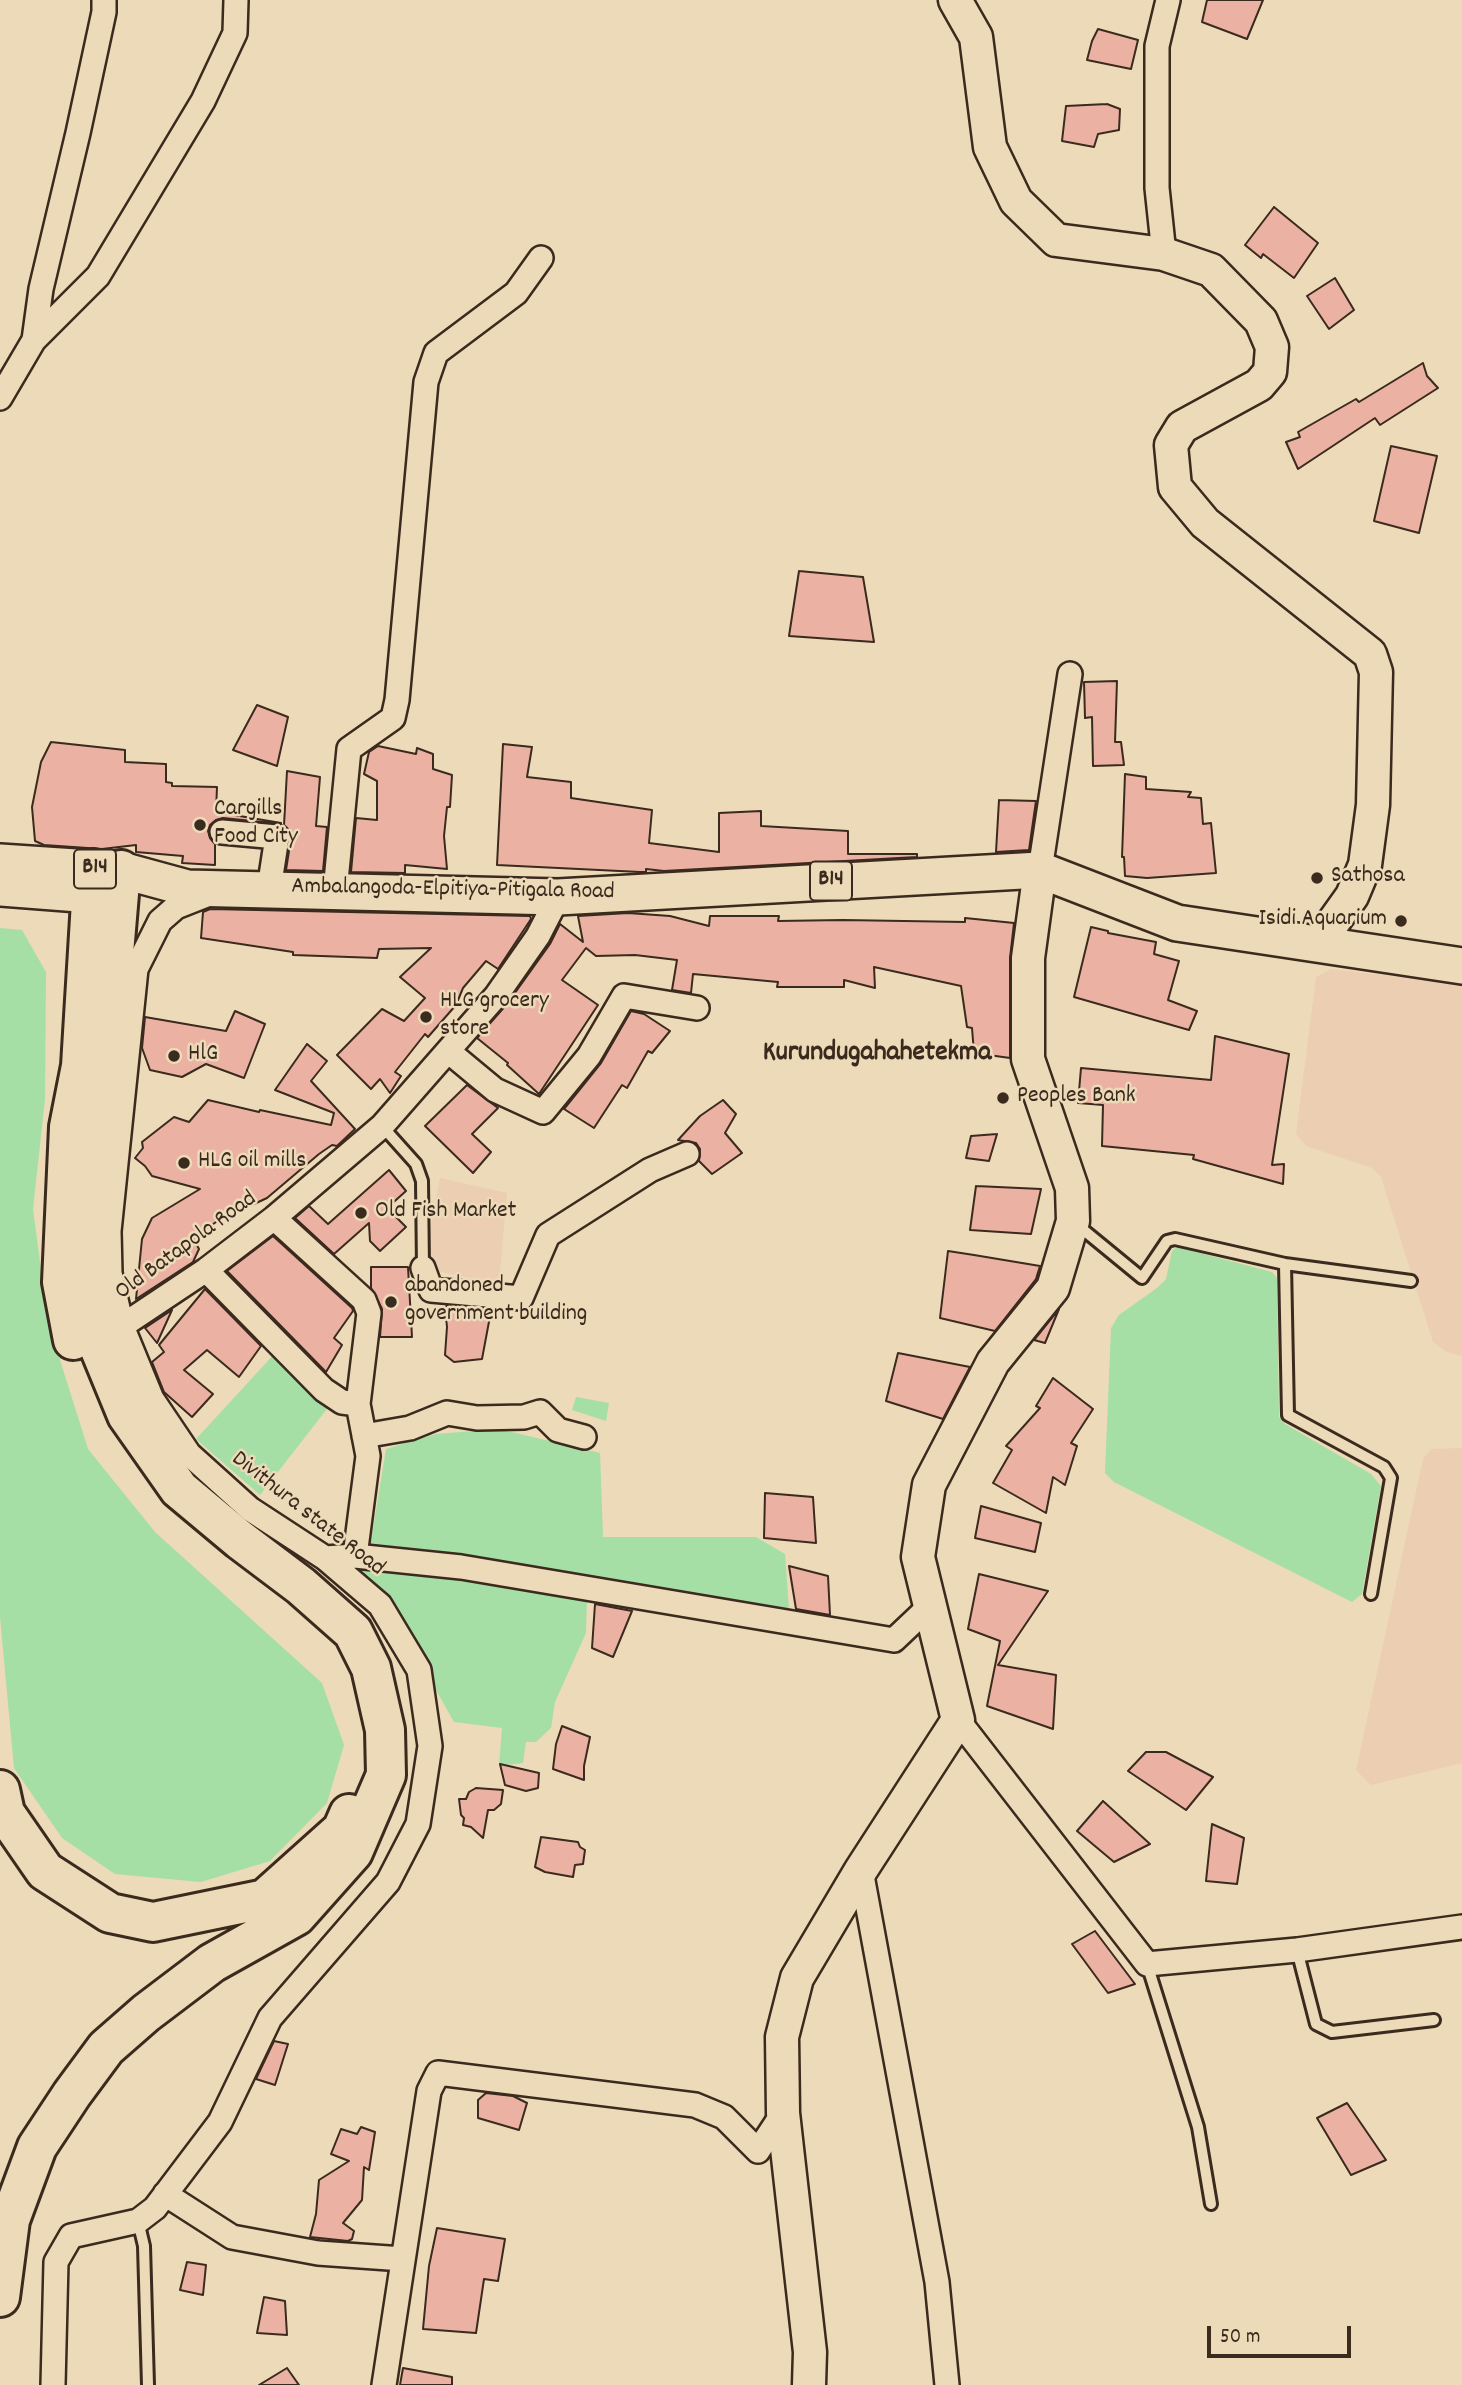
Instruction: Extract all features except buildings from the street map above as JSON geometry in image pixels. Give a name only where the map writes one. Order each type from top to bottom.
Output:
[{"type":"highway","points":[[0,1790],[5,1813],[45,1871],[110,1913],[153,1922],[265,1899],[342,1830],[367,1771],[349,1665],[324,1629],[188,1533],[140,1475],[103,1418],[77,1361],[62,1282],[69,1127],[81,1066],[106,883]]},
{"type":"highway","points":[[0,2297],[10,2220],[37,2147],[106,2048],[146,2013],[212,1963],[296,1916],[353,1852],[386,1775],[385,1730],[371,1668],[353,1632],[301,1586],[179,1489],[127,1415],[92,1330],[87,1230],[99,1131],[106,883]]},
{"type":"main road","name":"Ambalangoda-Elpitiya-Pitigala Road","points":[[0,862],[106,883]]},
{"type":"main road","name":"Ambalangoda-Elpitiya-Pitigala Road","points":[[0,888],[106,883],[187,888],[558,897],[1040,870],[1177,923],[1462,966]]},
{"type":"street","points":[[34,340],[41,289],[78,133],[104,12],[104,0]]},
{"type":"street","points":[[0,398],[34,340],[98,276],[203,101],[234,33],[236,0]]},
{"type":"street","points":[[955,0],[976,37],[990,147],[1016,201],[1056,240],[1164,254],[1211,270],[1261,321],[1272,348],[1270,372],[1259,385],[1182,427],[1171,445],[1175,487],[1205,523],[1370,654],[1376,672],[1373,805],[1365,865],[1352,896],[1317,945]]},
{"type":"street","points":[[1164,254],[1157,188],[1157,46],[1168,0]]},
{"type":"street","points":[[335,891],[349,749],[393,719],[397,700],[426,382],[436,353],[516,293],[541,258]]},
{"type":"street","points":[[1070,674],[1028,958],[1028,1059],[1072,1188],[1073,1221],[1054,1287],[993,1362],[929,1485],[918,1558],[958,1720],[1147,1964],[1297,1950],[1462,1927]]},
{"type":"street","points":[[222,832],[277,838],[269,889]]},
{"type":"street","name":"Divithura state Road","points":[[138,2221],[155,2208],[220,2122],[270,2018],[388,1882],[418,1824],[430,1746],[419,1670],[380,1605],[325,1558],[250,1509],[189,1454],[152,1399],[121,1326],[110,1273],[109,1231],[136,970],[160,921],[176,907],[224,888]]},
{"type":"street","name":"Old Batapola Road","points":[[121,1326],[206,1270],[274,1218],[382,1126],[496,996],[538,936],[558,897]]},
{"type":"street","points":[[448,1051],[495,1090],[543,1112],[589,1056],[624,996],[696,1008]]},
{"type":"street","points":[[423,1268],[431,1290],[520,1298],[548,1235],[650,1170],[687,1154]]},
{"type":"street","points":[[274,1218],[364,1300],[369,1314],[358,1404],[368,1456],[355,1556]]},
{"type":"street","points":[[206,1270],[324,1391],[342,1402],[358,1404]]},
{"type":"street","points":[[364,1436],[410,1428],[447,1413],[477,1418],[524,1417],[540,1412],[558,1430],[583,1437]]},
{"type":"street","points":[[325,1558],[355,1556],[461,1567],[894,1640],[931,1605]]},
{"type":"street","points":[[809,2385],[810,2352],[783,2113],[782,2037],[797,1978],[861,1870],[958,1720]]},
{"type":"street","points":[[861,1870],[937,2282],[947,2385]]},
{"type":"street","points":[[384,2385],[429,2091],[438,2073],[695,2105],[724,2117],[758,2151],[783,2113]]},
{"type":"street","points":[[165,2194],[232,2236],[318,2253],[403,2259]]},
{"type":"street","points":[[53,2385],[56,2262],[71,2235],[138,2221]]},
{"type":"lane","points":[[382,1126],[416,1164],[422,1181],[423,1268]]},
{"type":"lane","points":[[1073,1221],[1142,1278],[1167,1241],[1175,1239],[1285,1264],[1410,1281]]},
{"type":"lane","points":[[1285,1264],[1288,1415],[1384,1467],[1391,1478],[1371,1594]]},
{"type":"lane","points":[[1297,1950],[1316,2024],[1332,2032],[1434,2020]]},
{"type":"lane","points":[[1147,1964],[1198,2127],[1211,2204]]},
{"type":"lane","points":[[138,2221],[144,2246],[148,2385]]},
{"type":"shaded area","points":[[1331,969],[1462,984],[1462,1356],[1447,1352],[1433,1342],[1381,1177],[1372,1168],[1306,1146],[1296,1134],[1316,977]]},
{"type":"shaded area","points":[[440,1178],[507,1193],[499,1284],[423,1268]]},
{"type":"shaded area","points":[[1462,1448],[1462,1763],[1371,1785],[1356,1770],[1423,1459],[1431,1449]]},
{"type":"green space","points":[[0,928],[22,930],[46,972],[45,1099],[33,1209],[48,1322],[88,1449],[155,1532],[322,1683],[344,1745],[327,1803],[270,1861],[201,1882],[115,1874],[62,1838],[14,1768],[0,1617]]},
{"type":"green space","points":[[1177,1247],[1272,1272],[1277,1278],[1279,1417],[1285,1424],[1371,1474],[1381,1486],[1362,1594],[1352,1602],[1114,1482],[1105,1473],[1111,1328],[1119,1315],[1166,1279],[1172,1251]]},
{"type":"green space","points":[[277,1351],[330,1405],[260,1495],[196,1439]]},
{"type":"green space","points":[[576,1397],[609,1403],[606,1421],[572,1410]]},
{"type":"green space","points":[[499,1429],[600,1453],[603,1537],[756,1537],[785,1554],[789,1609],[781,1612],[370,1547],[386,1449],[436,1434]]},
{"type":"green space","points":[[325,1558],[587,1594],[586,1633],[555,1702],[551,1728],[536,1742],[526,1742],[523,1763],[499,1766],[502,1728],[454,1722],[412,1647]]},
{"type":"place","name":"Cargills Food City","points":[[200,825]]},
{"type":"place","name":"Sathosa","points":[[1317,878]]},
{"type":"place","name":"Isidi Aquarium","points":[[1401,921]]},
{"type":"place","name":"HLG grocery store","points":[[426,1017]]},
{"type":"place","name":"HlG","points":[[174,1056]]},
{"type":"place","name":"Peoples Bank","points":[[1003,1098]]},
{"type":"place","name":"HLG oil mills","points":[[184,1163]]},
{"type":"place","name":"Old Fish Market","points":[[361,1213]]},
{"type":"place","name":"abandoned government building","points":[[391,1302]]},
{"type":"district","name":"Kurundugahahetekma","points":[[877,1055]]}]
